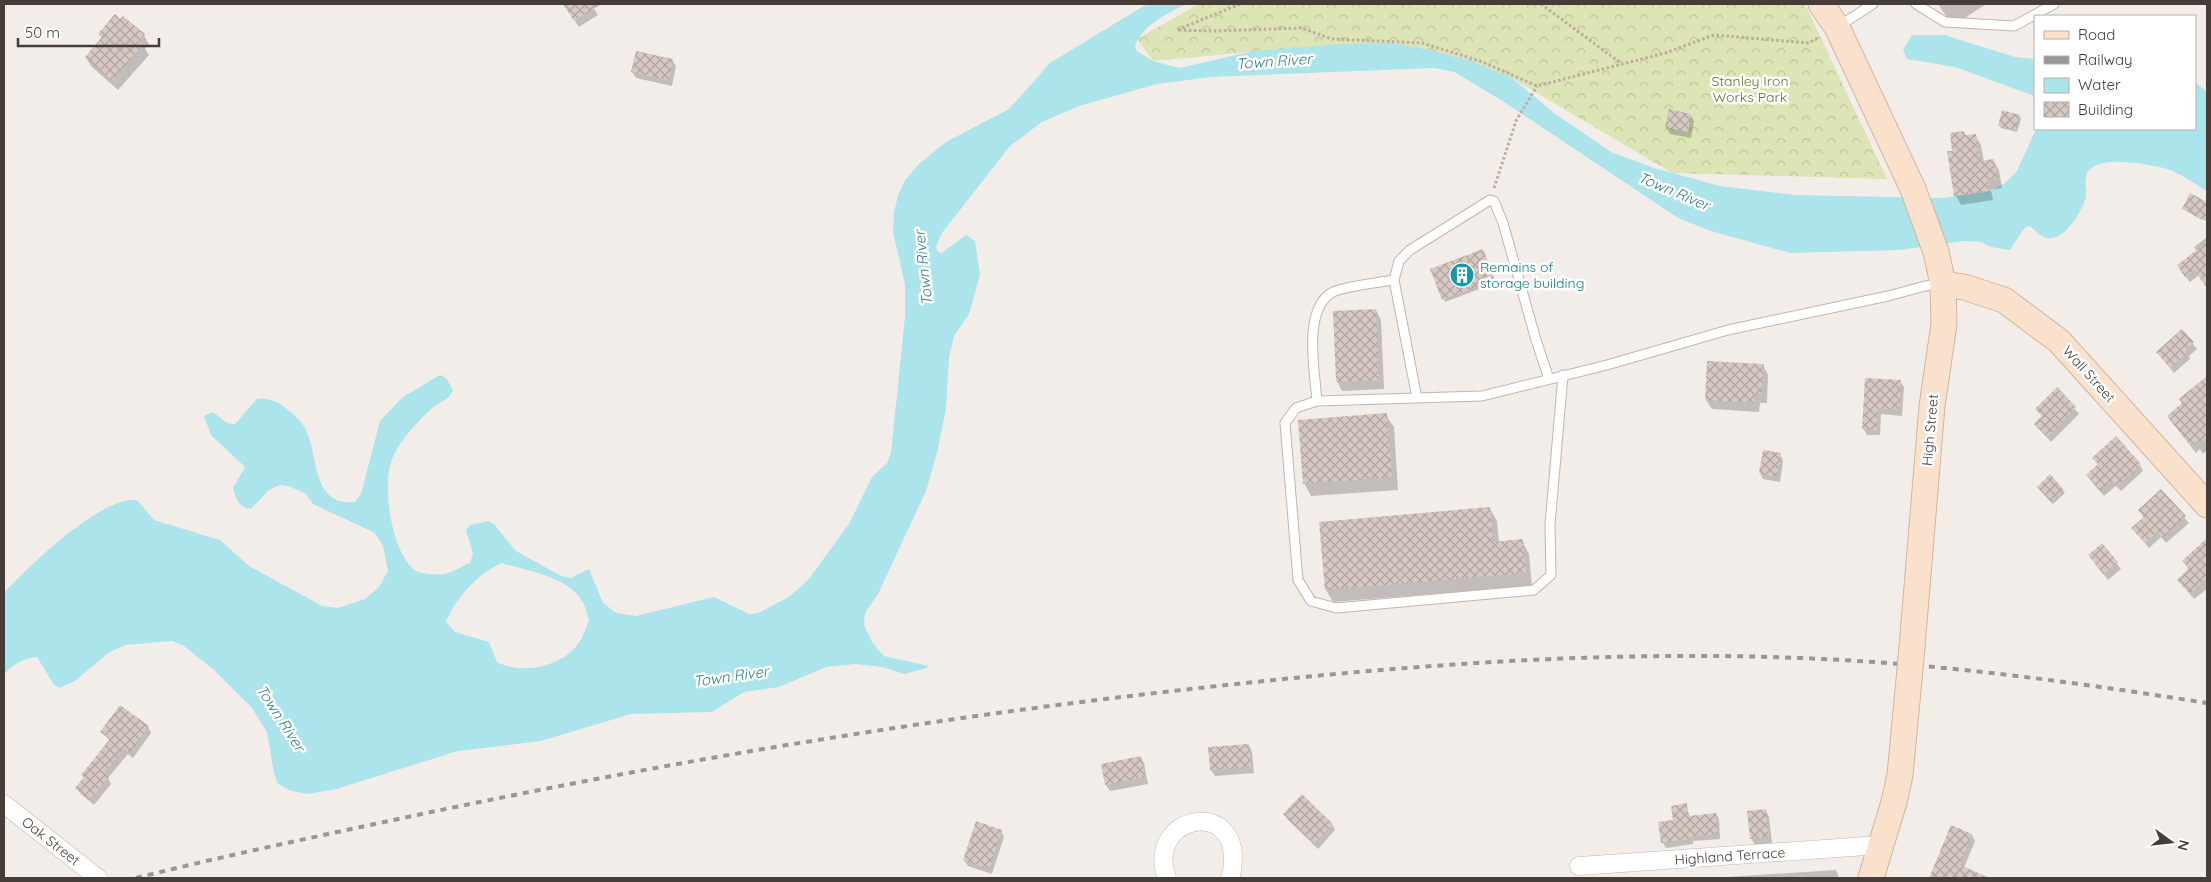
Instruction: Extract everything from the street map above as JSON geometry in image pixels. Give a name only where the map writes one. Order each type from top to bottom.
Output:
[{"type":"main road","name":"High Street","points":[[1821,4],[1837,27],[1913,189],[1936,252],[1943,284],[1944,324],[1932,406],[1900,775],[1870,878]]},
{"type":"main road","name":"Wall Street","points":[[1943,284],[1964,287],[2004,300],[2059,341],[2207,505]]},
{"type":"street","name":"Oak Street","points":[[4,804],[98,878]]},
{"type":"street","points":[[1167,878],[1164,860],[1168,840],[1180,826],[1196,821],[1204,821],[1214,824],[1229,838],[1233,849],[1230,878]]},
{"type":"street","name":"Highland Terrace","points":[[1580,866],[1881,845]]},
{"type":"lane","points":[[1837,27],[1873,4]]},
{"type":"lane","points":[[1916,4],[1946,22],[2014,26],[2054,4]]},
{"type":"lane","points":[[1417,398],[1394,280],[1399,261],[1410,250],[1490,200],[1494,201],[1503,223],[1549,379]]},
{"type":"lane","points":[[1317,401],[1311,341],[1316,313],[1333,292],[1394,280]]},
{"type":"lane","points":[[1563,376],[1550,525],[1550,575],[1534,590],[1336,608],[1311,601],[1298,580],[1286,423],[1296,408],[1317,401],[1482,396],[1563,376],[1728,330],[1888,296],[1925,286],[1943,284]]},
{"type":"path","points":[[1240,4],[1177,30],[1215,31],[1302,28],[1332,39],[1422,43],[1480,62],[1537,86],[1665,53],[1714,35],[1808,43],[1837,27]]},
{"type":"path","points":[[1541,4],[1622,64]]},
{"type":"path","points":[[1490,200],[1516,121],[1537,86]]},
{"type":"green space","name":"Stanley Iron Works Park","points":[[1199,4],[1805,4],[1887,179],[1672,173],[1512,78],[1421,48],[1271,50],[1153,61],[1137,39]]},
{"type":"water","name":"Town River","points":[[1147,4],[1187,4],[1156,20],[1149,26],[1138,39],[1135,46],[1137,51],[1153,61],[1179,68],[1254,51],[1341,44],[1391,43],[1421,48],[1471,61],[1512,78],[1554,113],[1611,152],[1654,168],[1720,186],[1795,195],[1942,198],[1991,191],[2005,183],[2017,171],[2036,130],[2196,130],[2196,83],[2207,92],[2207,191],[2167,169],[2126,162],[2104,163],[2095,165],[2089,170],[2086,180],[2086,197],[2081,210],[2066,230],[2053,238],[2044,237],[2028,226],[2023,230],[2010,250],[1991,247],[1981,242],[1964,241],[1899,250],[1790,253],[1711,231],[1678,218],[1501,100],[1454,72],[1434,68],[1211,77],[1157,84],[1079,106],[1042,122],[1010,146],[942,233],[936,246],[938,252],[942,253],[966,235],[975,241],[980,275],[969,314],[954,336],[949,357],[946,409],[937,453],[926,491],[878,594],[865,613],[864,625],[872,642],[884,656],[929,666],[924,669],[904,674],[882,667],[855,664],[826,667],[779,687],[744,692],[712,712],[631,714],[541,741],[458,751],[336,789],[308,794],[291,791],[278,784],[274,773],[267,732],[252,708],[214,670],[184,646],[172,641],[125,645],[108,653],[75,681],[60,688],[54,685],[37,657],[19,662],[4,674],[4,593],[66,535],[104,509],[122,502],[137,500],[154,520],[220,540],[249,566],[322,606],[338,608],[365,599],[379,587],[388,571],[383,546],[375,533],[313,504],[305,493],[288,486],[279,485],[269,490],[251,509],[241,504],[233,488],[245,467],[211,435],[204,416],[213,412],[227,423],[235,424],[257,399],[277,402],[296,416],[306,430],[319,477],[324,488],[331,496],[341,501],[355,502],[361,494],[380,421],[403,397],[440,375],[447,379],[453,390],[446,399],[431,409],[421,419],[400,445],[393,457],[388,483],[391,517],[400,550],[407,562],[416,571],[430,574],[445,574],[470,563],[473,554],[466,530],[470,525],[488,521],[494,524],[516,551],[561,576],[571,578],[589,569],[603,603],[616,613],[636,616],[714,597],[749,614],[758,613],[789,597],[808,580],[849,524],[872,477],[887,463],[891,453],[905,317],[905,284],[893,232],[894,213],[898,195],[905,180],[920,163],[946,142],[1009,109],[1050,63]],"holes":[[[502,563],[535,572],[567,586],[585,606],[589,620],[581,639],[573,650],[564,657],[542,666],[530,668],[507,666],[497,662],[489,642],[455,632],[446,622],[462,595],[493,567]]]},
{"type":"water","points":[[1912,35],[1944,35],[2015,57],[2034,59],[2034,96],[1955,67],[1907,59],[1903,50]]},
{"type":"building","points":[[563,4],[602,4],[574,21]]},
{"type":"building","points":[[115,14],[120,19],[123,16],[145,34],[139,41],[144,44],[112,81],[85,57],[102,37],[98,34]]},
{"type":"building","points":[[636,51],[673,59],[669,80],[631,72]]},
{"type":"building","points":[[1669,109],[1691,114],[1688,132],[1665,127]]},
{"type":"building","points":[[2002,110],[2020,115],[2016,130],[1998,126]]},
{"type":"building","points":[[1964,131],[1965,135],[1976,134],[1980,161],[1994,159],[1997,178],[1987,180],[1988,191],[1954,196],[1947,151],[1952,151],[1950,133]]},
{"type":"building","points":[[2190,193],[2207,202],[2207,222],[2182,209]]},
{"type":"building","points":[[2207,242],[2207,288],[2194,270],[2185,277],[2177,265]]},
{"type":"building","name":"Remains of storage building","points":[[1483,249],[1495,280],[1442,300],[1430,269]]},
{"type":"building","points":[[1376,309],[1379,380],[1336,382],[1333,311]]},
{"type":"building","points":[[2182,329],[2194,342],[2186,350],[2188,352],[2170,368],[2156,352]]},
{"type":"building","points":[[1707,361],[1764,364],[1762,394],[1755,394],[1754,403],[1705,400]]},
{"type":"building","points":[[2207,376],[2207,438],[2197,445],[2194,441],[2190,445],[2167,416],[2182,403],[2179,399]]},
{"type":"building","points":[[1865,378],[1901,380],[1899,410],[1878,408],[1877,430],[1862,429]]},
{"type":"building","points":[[2057,387],[2076,407],[2047,437],[2034,424],[2042,416],[2035,409]]},
{"type":"building","points":[[1387,413],[1392,477],[1303,484],[1298,420]]},
{"type":"building","points":[[2116,436],[2141,464],[2117,486],[2112,481],[2100,491],[2086,475],[2098,464],[2092,458]]},
{"type":"building","points":[[1763,450],[1781,453],[1777,477],[1759,473]]},
{"type":"building","points":[[2050,474],[2064,490],[2051,502],[2037,487]]},
{"type":"building","points":[[2161,489],[2186,516],[2162,538],[2157,532],[2145,543],[2131,528],[2144,517],[2138,510]]},
{"type":"building","points":[[1490,507],[1493,542],[1523,539],[1526,573],[1325,590],[1319,522]]},
{"type":"building","points":[[2207,538],[2207,578],[2190,594],[2177,580],[2189,568],[2182,561]]},
{"type":"building","points":[[2102,543],[2118,562],[2103,574],[2088,555]]},
{"type":"building","points":[[120,705],[149,726],[130,753],[124,749],[104,773],[109,777],[90,800],[75,788],[84,777],[81,775],[110,739],[100,732]]},
{"type":"building","points":[[1249,744],[1251,767],[1210,770],[1208,747]]},
{"type":"building","points":[[1141,756],[1145,777],[1105,785],[1101,764]]},
{"type":"building","points":[[1302,794],[1333,824],[1314,843],[1283,814]]},
{"type":"building","points":[[1687,803],[1688,816],[1716,813],[1718,834],[1691,836],[1691,839],[1661,843],[1658,822],[1673,820],[1671,806]]},
{"type":"building","points":[[1766,809],[1769,837],[1750,839],[1747,811]]},
{"type":"building","points":[[976,821],[1002,830],[989,869],[963,860]]},
{"type":"building","points":[[1951,825],[1972,834],[1960,865],[1990,878],[1929,878]]},
{"type":"railway","points":[[136,878],[269,847],[489,800],[662,767],[836,737],[1097,700],[1376,670],[1562,659],[1655,656],[1749,656],[1842,660],[1934,667],[2025,677],[2207,703]]},
{"type":"place","name":"Remains of storage building","points":[[1462,275]]}]
